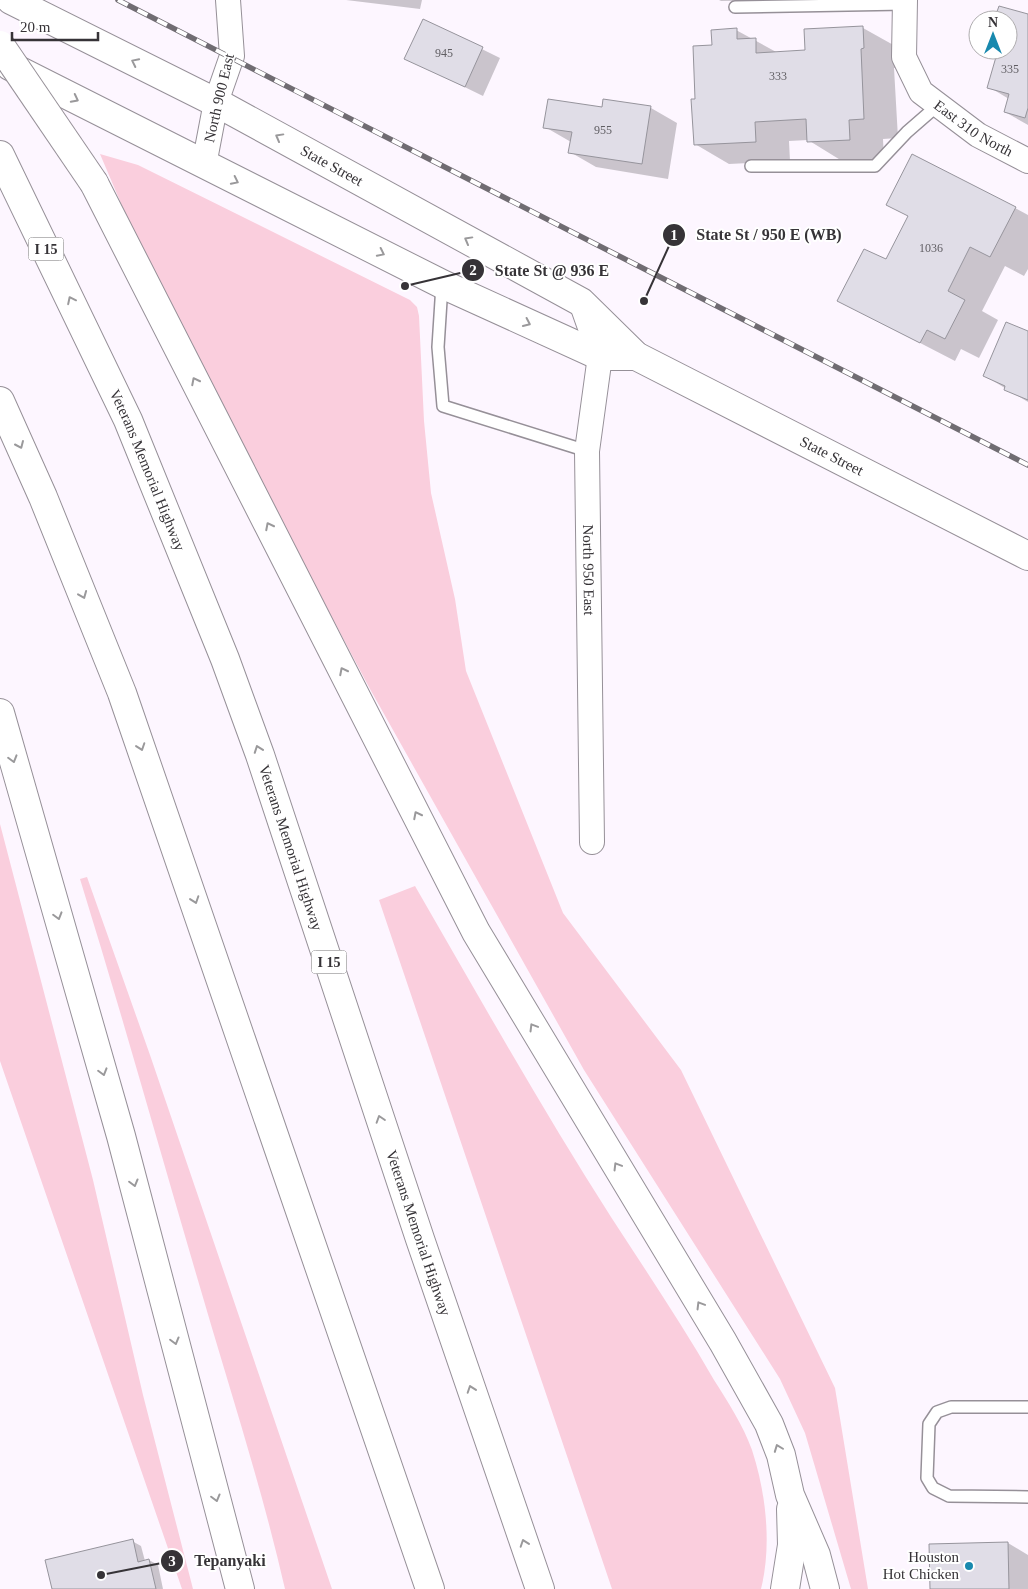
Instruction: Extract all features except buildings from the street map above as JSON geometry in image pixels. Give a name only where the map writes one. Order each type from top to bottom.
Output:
[{"type":"main road","name":"State Street","points":[[11,0],[216,102],[581,302],[636,356],[1028,556]]},
{"type":"main road","points":[[0,45],[94,183],[476,932],[723,1342],[769,1424],[781,1455],[790,1495],[792,1546],[785,1589]]},
{"type":"main road","name":"State Street","points":[[0,61],[442,284],[600,356],[636,356]]},
{"type":"main road","name":"Veterans Memorial Highway","points":[[0,155],[128,420],[225,659],[260,755],[420,1239],[540,1589]]},
{"type":"main road","points":[[0,401],[43,497],[126,703],[430,1589]]},
{"type":"main road","points":[[0,712],[121,1136],[240,1589]]},
{"type":"main road","points":[[790,1495],[816,1555],[825,1589]]},
{"type":"street","name":"North 900 East","points":[[204,165],[216,102],[232,56],[228,0]]},
{"type":"street","points":[[905,2],[904,57],[929,98]]},
{"type":"street","name":"East 310 North","points":[[929,98],[978,135],[1028,161]]},
{"type":"street","name":"North 950 East","points":[[581,302],[600,356],[587,451],[592,842]]},
{"type":"lane","points":[[735,7],[905,2]]},
{"type":"lane","points":[[751,166],[875,166],[906,132],[929,98]]},
{"type":"lane","points":[[442,284],[438,346],[443,406],[587,451]]},
{"type":"lane","points":[[1028,1408],[951,1408],[937,1412],[928,1424],[927,1478],[933,1488],[949,1496],[1028,1496]]},
{"type":"shaded area","points":[[100,154],[138,165],[410,300],[417,307],[424,421],[431,493],[455,599],[466,671],[563,913],[681,1070],[835,1388],[868,1589],[851,1589],[805,1433],[780,1379],[584,1070],[370,689],[157,288]]},
{"type":"shaded area","points":[[0,824],[93,1180],[143,1395],[193,1589],[182,1589],[0,1061]]},
{"type":"shaded area","points":[[87,877],[150,1055],[332,1589],[285,1589],[255,1472],[80,879]]},
{"type":"shaded area","points":[[415,886],[560,1135],[689,1338],[730,1405],[744,1432],[757,1467],[766,1519],[766,1555],[761,1589],[612,1589],[379,900]]},
{"type":"railway","points":[[118,0],[1028,465]]},
{"type":"place","name":"State St @ 936 E","points":[[405,286]]},
{"type":"place","name":"State St / 950 E (WB)","points":[[644,301]]},
{"type":"place","name":"Houston Hot Chicken","points":[[969,1566]]},
{"type":"place","name":"Tepanyaki","points":[[101,1575]]}]
